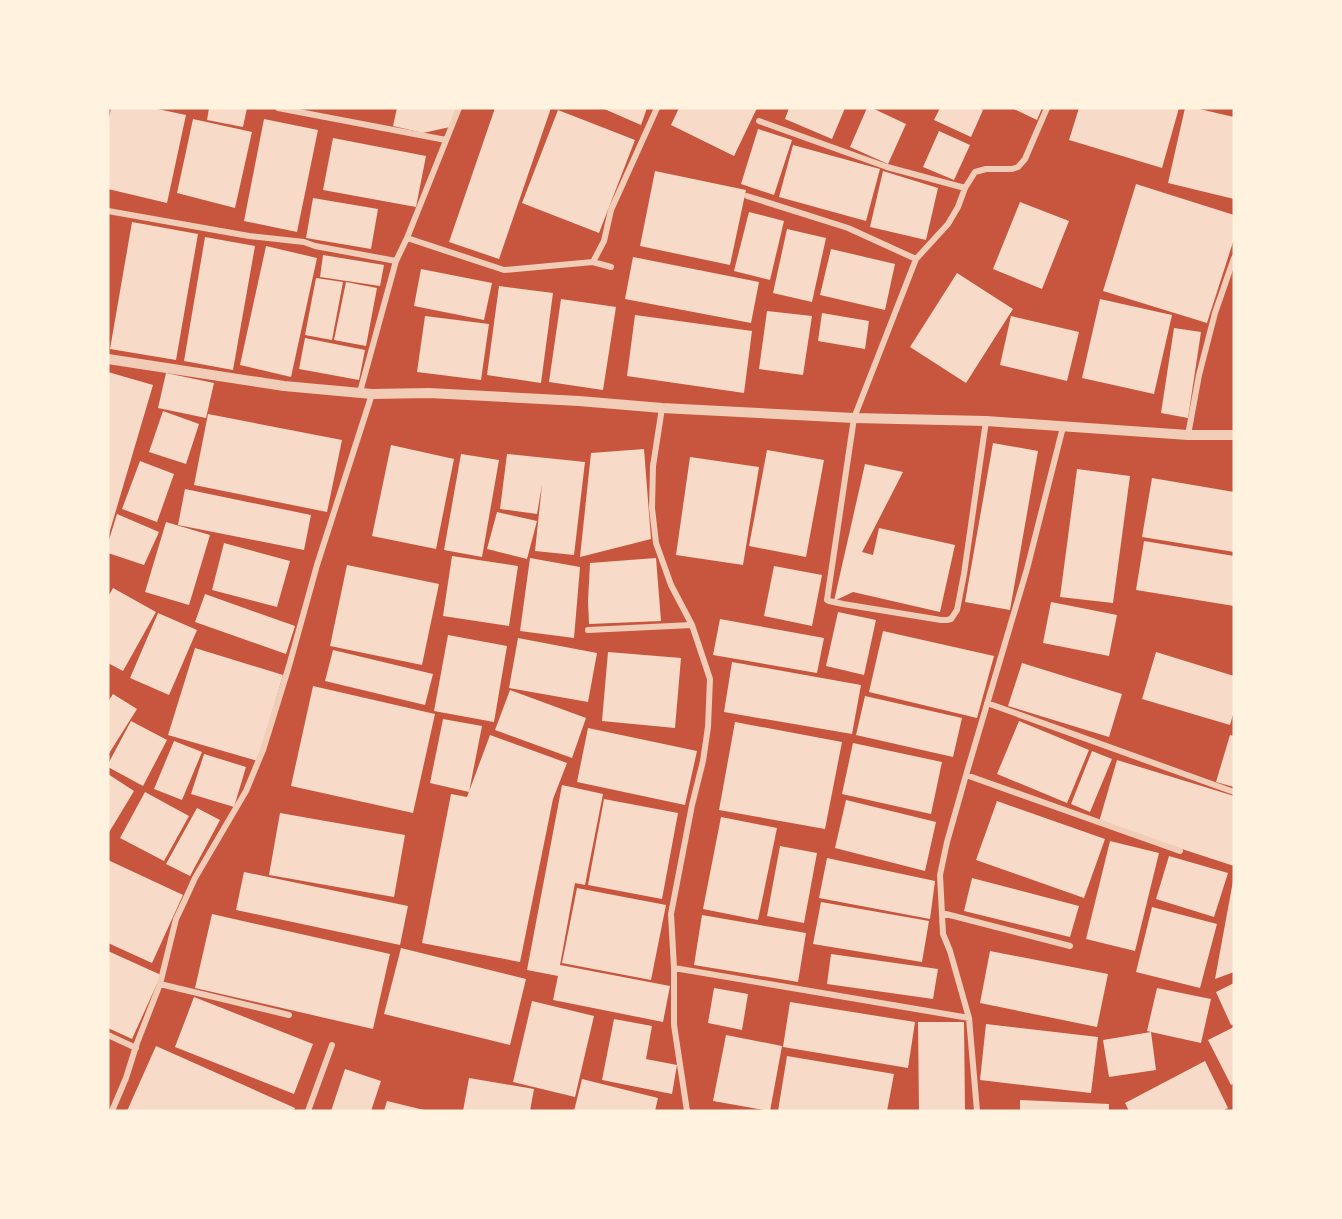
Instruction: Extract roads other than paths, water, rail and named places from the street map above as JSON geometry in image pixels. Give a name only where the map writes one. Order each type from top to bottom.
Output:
[{"type":"street","points":[[278,108],[446,140]]},
{"type":"street","points":[[360,392],[396,261],[459,108]]},
{"type":"street","points":[[593,262],[604,241],[611,210],[657,108]]},
{"type":"street","points":[[986,421],[964,574],[954,616],[947,620],[829,602],[827,600],[854,418],[916,259],[948,224],[975,172],[986,169],[1012,169],[1018,167],[1025,159],[1047,108]]},
{"type":"street","points":[[759,121],[887,167],[965,188]]},
{"type":"street","points":[[747,196],[848,228],[916,259]]},
{"type":"street","points":[[108,211],[249,236],[304,242],[396,261]]},
{"type":"street","points":[[407,238],[504,270],[593,262],[611,267]]},
{"type":"street","points":[[1188,435],[1199,375],[1215,313],[1234,258]]},
{"type":"street","points":[[108,359],[284,386],[372,394],[429,393],[662,408],[854,418],[986,421],[1188,435],[1234,435]]},
{"type":"street","points":[[112,1111],[160,984],[184,900],[246,791],[263,750],[317,565],[372,394]]},
{"type":"street","points":[[662,408],[653,466],[652,508],[656,543],[670,585],[692,625],[711,679],[703,761],[671,914],[674,1025],[687,1111]]},
{"type":"street","points":[[977,1111],[969,1018],[943,934],[940,875],[966,775],[1027,569],[1064,426]]},
{"type":"street","points":[[588,630],[692,625]]},
{"type":"street","points":[[987,703],[1234,792]]},
{"type":"street","points":[[966,775],[1180,851]]},
{"type":"street","points":[[942,913],[1070,946]]},
{"type":"street","points":[[674,968],[969,1018]]},
{"type":"street","points":[[160,984],[289,1015]]},
{"type":"street","points":[[108,1035],[136,1048]]},
{"type":"street","points":[[308,1111],[332,1044]]}]
